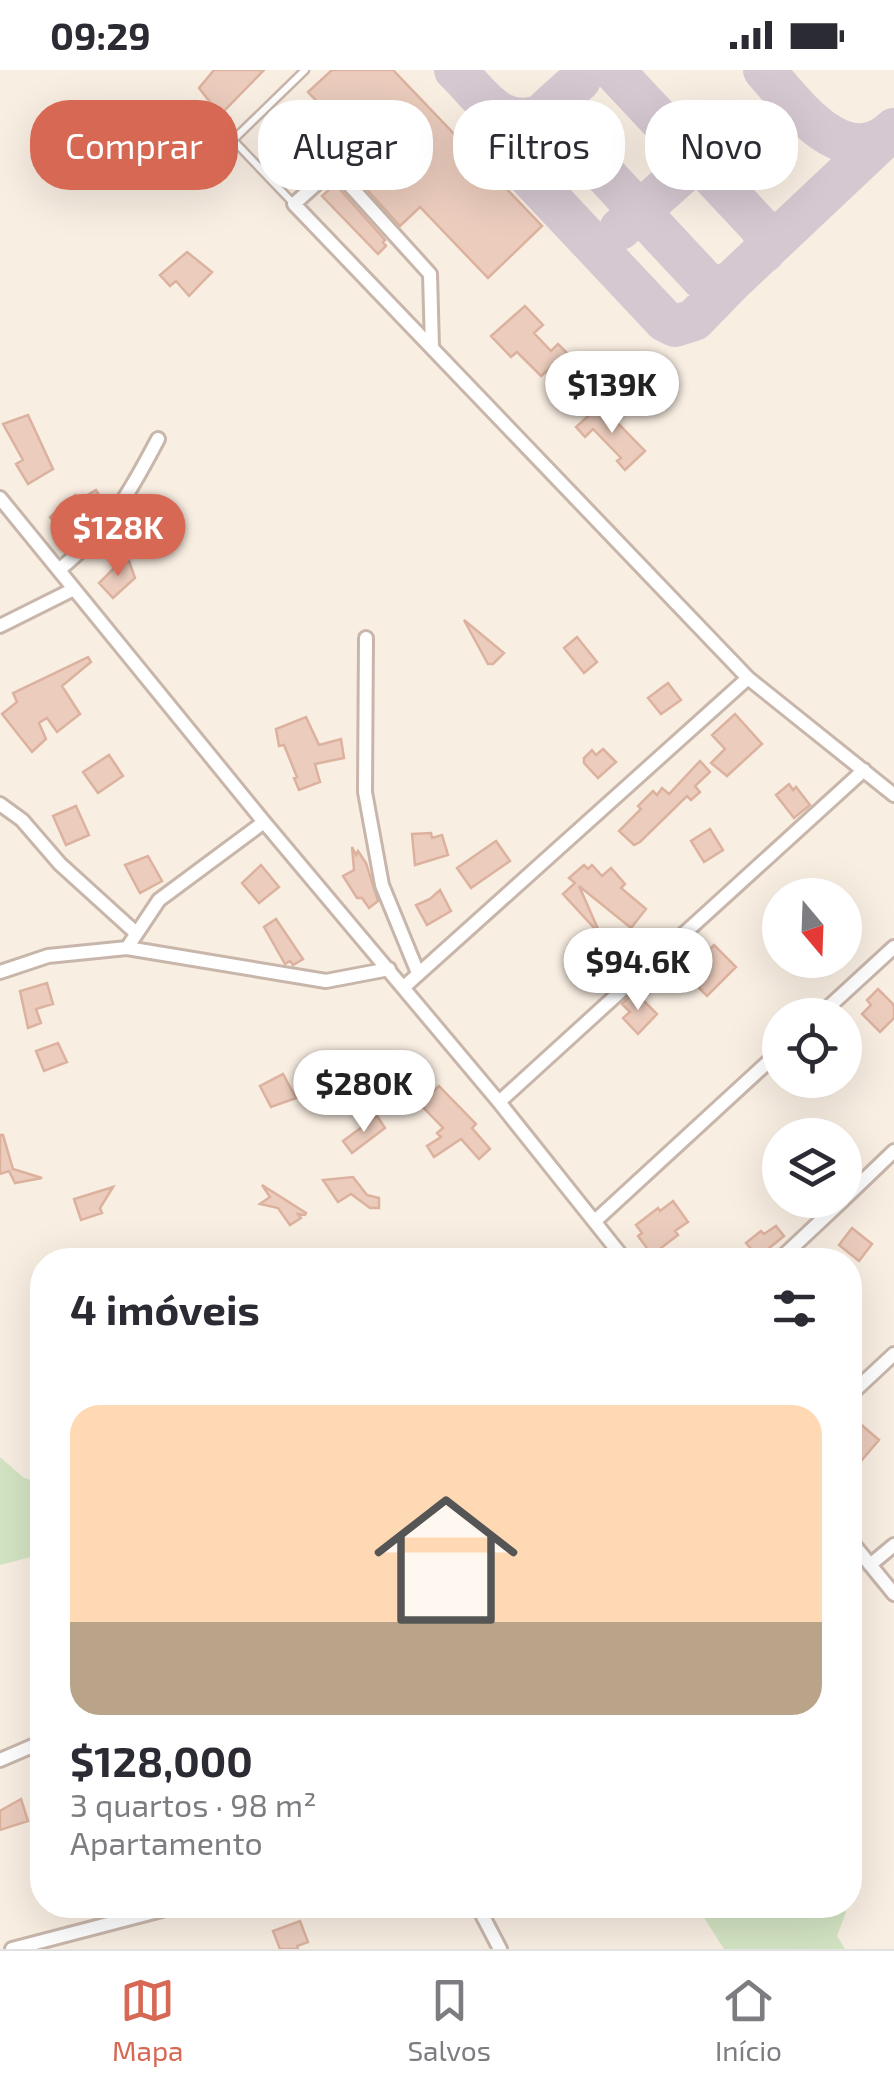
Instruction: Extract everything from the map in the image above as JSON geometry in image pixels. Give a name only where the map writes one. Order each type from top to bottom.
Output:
[{"type":"street","points":[[432,348],[430,274],[334,168],[294,204],[748,678],[894,795]]},
{"type":"street","points":[[59,570],[96,539],[115,516],[158,439]]},
{"type":"street","points":[[0,498],[616,1248]]},
{"type":"street","points":[[0,626],[74,589]]},
{"type":"street","points":[[366,638],[364,792],[382,884],[418,973]]},
{"type":"street","points":[[404,986],[748,678]]},
{"type":"street","points":[[499,1102],[864,770]]},
{"type":"street","points":[[0,804],[22,820],[60,864],[136,932]]},
{"type":"street","points":[[127,948],[159,900],[264,822]]},
{"type":"street","points":[[838,998],[894,946]]},
{"type":"street","points":[[0,972],[48,956],[127,948],[326,981],[389,969]]},
{"type":"street","points":[[596,1221],[762,1069]]},
{"type":"street","points":[[862,1182],[894,1151]]},
{"type":"street","points":[[792,1248],[824,1218]]},
{"type":"street","points":[[862,1384],[894,1354]]},
{"type":"street","points":[[870,1565],[894,1545]]},
{"type":"street","points":[[862,1555],[894,1594]]},
{"type":"street","points":[[0,1760],[30,1747]]},
{"type":"street","points":[[12,1949],[131,1918]]},
{"type":"street","points":[[483,1918],[500,1949]]},
{"type":"lane","points":[[294,204],[234,140],[304,70]]},
{"type":"green space","points":[[0,1457],[30,1480],[30,1557],[0,1565]]},
{"type":"green space","points":[[704,1918],[844,1918],[837,1936],[845,1949],[724,1949]]},
{"type":"building","points":[[214,70],[264,70],[235,100],[208,100],[199,88]]},
{"type":"building","points":[[332,70],[393,70],[422,100],[316,100],[308,92]]},
{"type":"building","points":[[433,112],[453,133],[453,190],[508,190],[542,226],[488,278],[420,207],[400,226],[367,190],[433,190]]},
{"type":"building","points":[[328,190],[340,190],[385,240],[386,246],[378,254],[322,196]]},
{"type":"building","points":[[187,252],[212,272],[189,296],[176,281],[170,286],[160,275]]},
{"type":"building","points":[[525,306],[543,325],[534,333],[551,351],[558,344],[567,353],[541,376],[517,352],[511,357],[491,336]]},
{"type":"building","points":[[600,405],[645,451],[625,470],[617,461],[621,458],[593,429],[585,437],[576,427]]},
{"type":"building","points":[[28,415],[53,469],[28,484],[16,464],[23,460],[3,424]]},
{"type":"building","points":[[96,490],[106,507],[69,539],[50,517],[75,495],[79,500]]},
{"type":"building","points":[[129,561],[135,578],[113,598],[99,583],[117,565]]},
{"type":"building","points":[[464,620],[504,653],[493,664],[488,664]]},
{"type":"building","points":[[577,637],[597,662],[584,673],[564,648]]},
{"type":"building","points":[[88,657],[91,662],[62,686],[80,714],[57,732],[47,718],[39,723],[46,739],[32,752],[2,714],[17,702],[13,693]]},
{"type":"building","points":[[668,683],[681,700],[661,714],[648,698]]},
{"type":"building","points":[[735,714],[762,744],[727,776],[711,763],[725,749],[712,735]]},
{"type":"building","points":[[306,717],[319,745],[341,739],[344,758],[315,764],[320,782],[299,790],[284,745],[279,746],[276,729]]},
{"type":"building","points":[[603,749],[616,762],[598,778],[584,758],[592,750],[596,755]]},
{"type":"building","points":[[109,755],[123,776],[98,793],[83,772]]},
{"type":"building","points":[[700,761],[710,772],[695,786],[700,792],[691,800],[687,796],[634,845],[619,831],[653,791],[657,795],[662,788],[669,794]]},
{"type":"building","points":[[789,784],[810,805],[794,818],[776,795]]},
{"type":"building","points":[[76,806],[89,835],[66,845],[53,816]]},
{"type":"building","points":[[710,829],[723,850],[704,862],[691,841]]},
{"type":"building","points":[[431,833],[432,838],[442,835],[448,855],[415,865],[412,834]]},
{"type":"building","points":[[496,841],[510,861],[471,888],[457,868]]},
{"type":"building","points":[[352,847],[366,863],[378,901],[369,908],[362,898],[357,898],[343,876],[354,870]]},
{"type":"building","points":[[148,856],[162,881],[140,893],[125,865]]},
{"type":"building","points":[[261,865],[279,887],[259,903],[242,883]]},
{"type":"building","points":[[584,865],[588,869],[592,865],[602,876],[611,868],[625,884],[621,888],[646,909],[631,928],[579,886],[596,930],[563,894],[575,883],[569,878]]},
{"type":"building","points":[[440,890],[451,911],[427,925],[416,905]]},
{"type":"building","points":[[276,919],[303,959],[293,965],[290,961],[285,964],[264,927]]},
{"type":"building","points":[[714,945],[736,967],[707,996],[685,974]]},
{"type":"building","points":[[47,983],[53,1004],[36,1009],[41,1023],[28,1028],[20,991]]},
{"type":"building","points":[[878,989],[894,1005],[894,1018],[880,1032],[862,1014],[871,1005],[867,1000]]},
{"type":"building","points":[[635,992],[657,1014],[638,1034],[623,1018],[630,1012],[622,1004]]},
{"type":"building","points":[[58,1043],[67,1062],[44,1071],[36,1051]]},
{"type":"building","points":[[283,1074],[296,1098],[271,1107],[260,1086]]},
{"type":"building","points":[[439,1086],[476,1124],[472,1128],[490,1149],[479,1159],[461,1139],[434,1157],[427,1146],[441,1137],[437,1133],[443,1128],[420,1104]]},
{"type":"building","points":[[377,1116],[385,1128],[352,1153],[343,1141]]},
{"type":"building","points":[[0,1135],[13,1169],[42,1178],[15,1183],[9,1171],[0,1174]]},
{"type":"building","points":[[353,1177],[367,1195],[379,1198],[379,1208],[370,1208],[351,1194],[338,1202],[323,1180]]},
{"type":"building","points":[[262,1185],[305,1215],[298,1214],[301,1218],[290,1225],[278,1208],[260,1204],[270,1197]]},
{"type":"building","points":[[113,1187],[100,1208],[102,1213],[81,1220],[74,1199]]},
{"type":"building","points":[[673,1201],[688,1222],[661,1248],[647,1248],[636,1225],[658,1208],[660,1211]]},
{"type":"building","points":[[776,1226],[784,1236],[769,1248],[750,1248],[746,1243],[761,1231],[764,1234]]},
{"type":"building","points":[[852,1228],[872,1244],[862,1257],[862,1248],[839,1245]]},
{"type":"building","points":[[862,1425],[879,1440],[862,1460]]},
{"type":"building","points":[[21,1799],[28,1821],[0,1830],[0,1811]]},
{"type":"building","points":[[300,1921],[308,1942],[297,1946],[298,1949],[280,1949],[273,1931]]},
{"type":"taxiway","points":[[455,70],[484,100]]},
{"type":"taxiway","points":[[583,70],[580,80],[522,138],[516,156],[524,171],[665,321],[675,326],[694,320],[730,283]]},
{"type":"taxiway","points":[[613,70],[759,226],[765,235],[764,252]]},
{"type":"taxiway","points":[[764,70],[805,116],[839,140],[857,144],[875,141],[894,129]]},
{"type":"taxiway","points":[[562,98],[557,108],[559,125],[710,287],[730,283],[886,136]]},
{"type":"taxiway","points":[[620,229],[664,190]]}]
